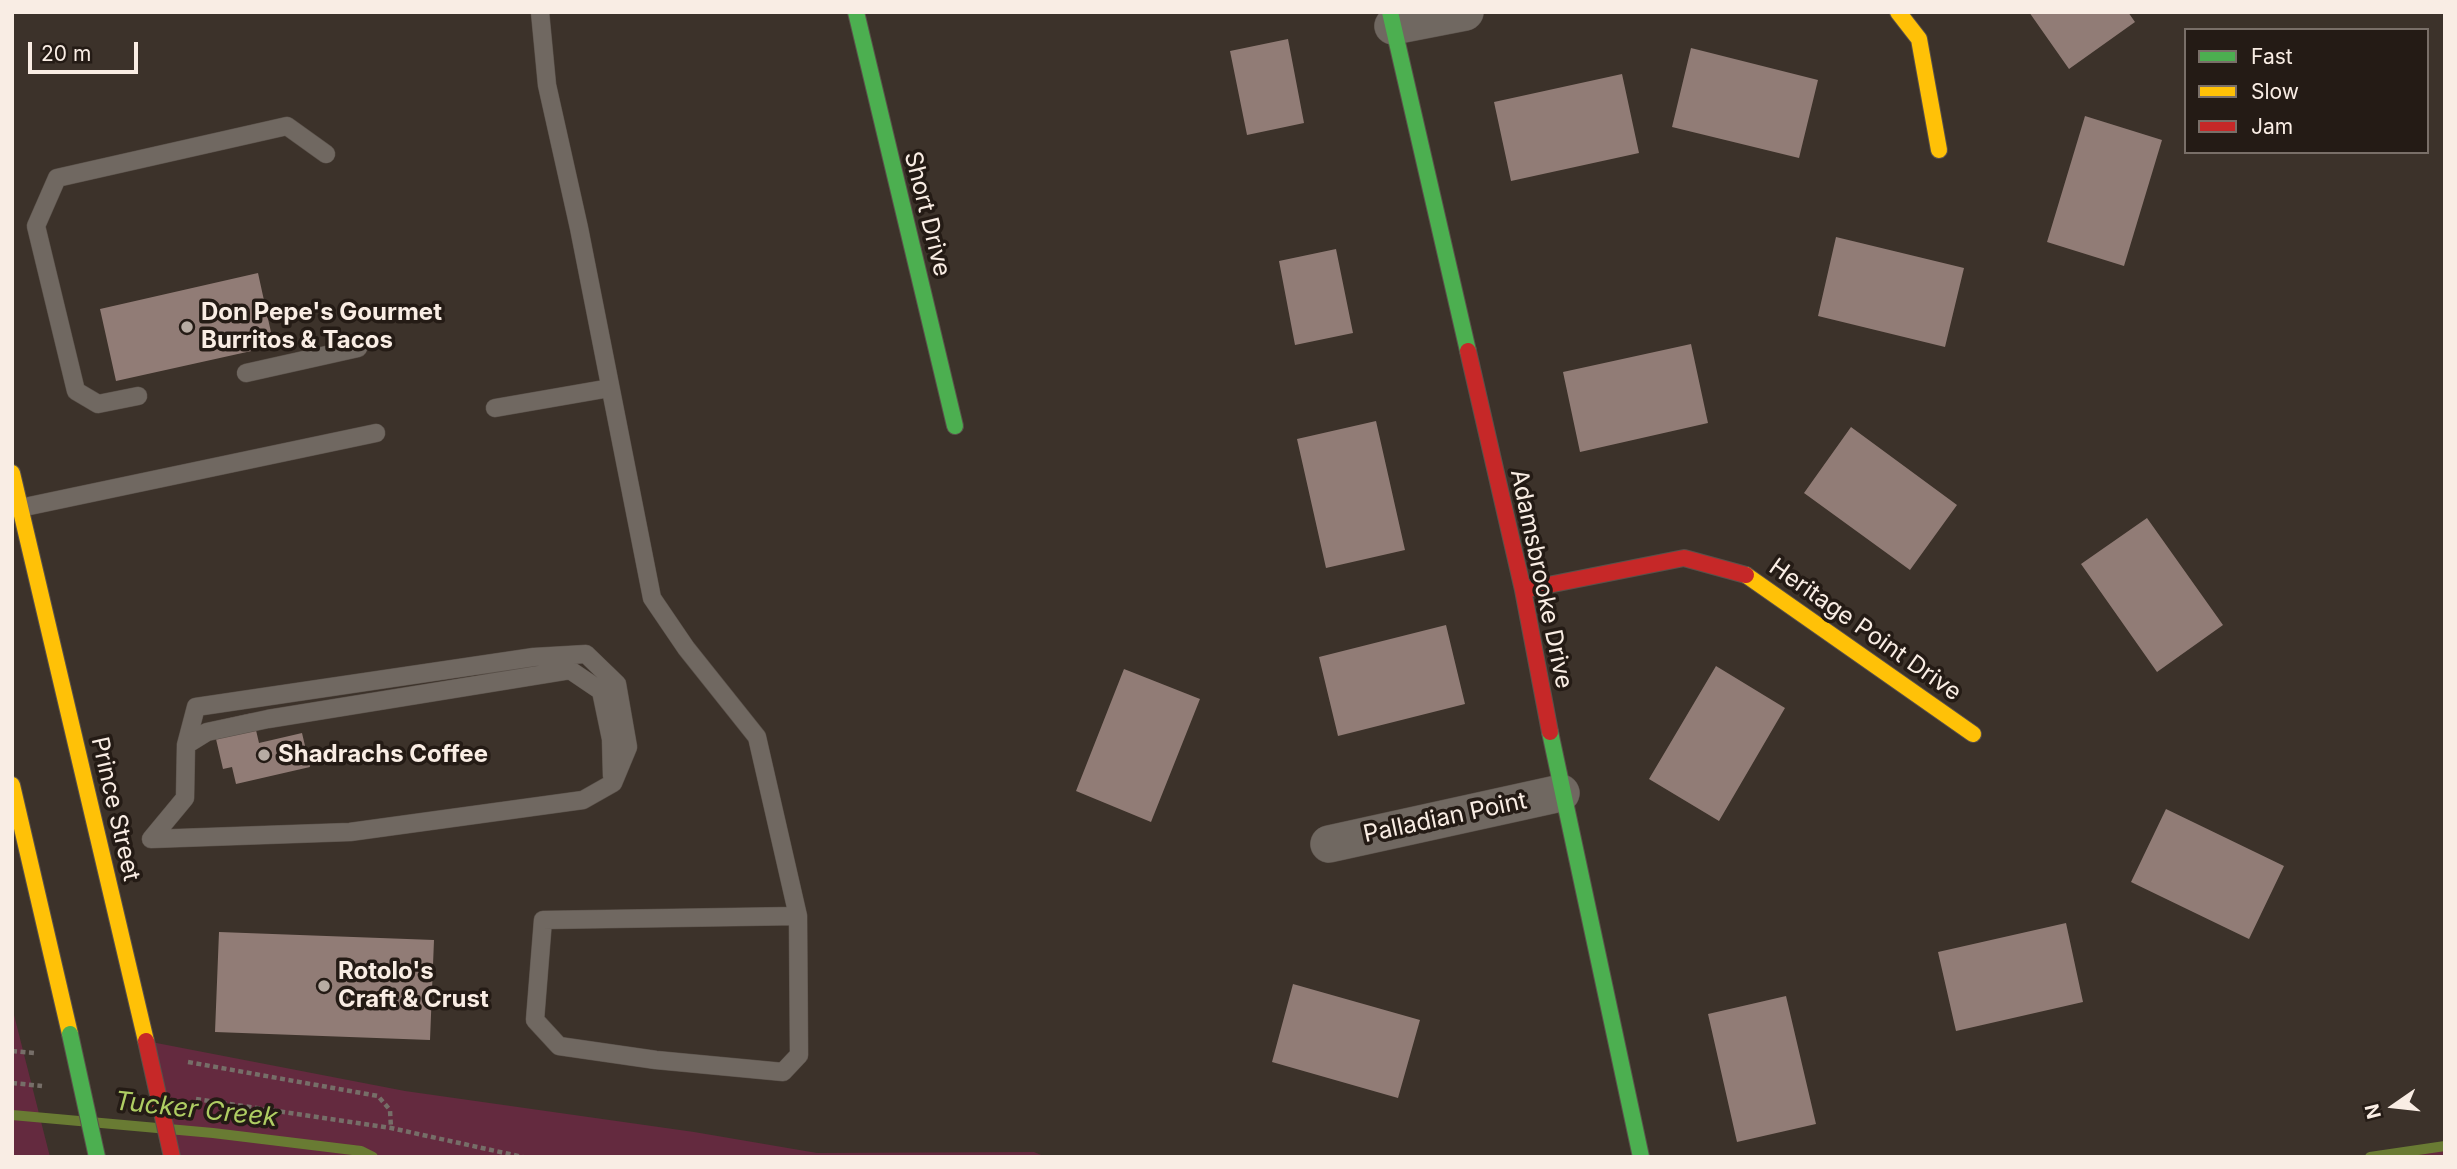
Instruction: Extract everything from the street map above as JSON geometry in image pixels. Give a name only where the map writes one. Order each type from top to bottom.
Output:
[{"type":"street","name":"Short Drive","points":[[856,12],[955,426]]},
{"type":"street","points":[[1391,19],[1465,12]]},
{"type":"street","points":[[1898,12],[1919,39],[1939,150]]},
{"type":"street","name":"Adamsbrooke Drive","points":[[1391,19],[1523,590],[1561,793],[1641,1157]]},
{"type":"street","name":"Prince Street","points":[[12,473],[172,1157]]},
{"type":"street","name":"Heritage Point Drive","points":[[1523,590],[1684,558],[1750,576],[1973,734]]},
{"type":"street","points":[[12,785],[97,1157]]},
{"type":"street","name":"Palladian Point","points":[[1329,844],[1561,793]]},
{"type":"lane","points":[[540,12],[547,85],[579,228],[652,598],[686,648],[757,737],[798,916],[799,1055],[783,1072],[656,1060],[559,1046],[535,1020],[543,920],[798,916]]},
{"type":"lane","points":[[138,396],[98,404],[76,391],[36,226],[57,178],[286,127],[326,154]]},
{"type":"lane","points":[[246,373],[358,348]]},
{"type":"lane","points":[[495,408],[610,388]]},
{"type":"lane","points":[[20,508],[376,432]]},
{"type":"lane","points":[[586,654],[617,684],[628,747],[613,783],[583,800],[350,832],[151,839],[186,798],[186,745],[197,707],[534,657],[586,654]]},
{"type":"lane","points":[[186,745],[207,732],[268,719],[570,670],[601,691],[611,739],[613,783]]},
{"type":"path","points":[[12,1051],[35,1053]]},
{"type":"path","points":[[184,1061],[378,1096],[390,1110],[391,1128]]},
{"type":"path","points":[[12,1083],[43,1086]]},
{"type":"path","points":[[193,1099],[391,1128],[523,1157]]},
{"type":"shaded area","points":[[12,1007],[50,1157],[12,1157]]},
{"type":"shaded area","points":[[146,1041],[405,1091],[694,1132],[817,1153],[1034,1152],[1046,1157],[172,1157]]},
{"type":"shaded area","points":[[2445,1146],[2445,1157],[2370,1157]]},
{"type":"building","points":[[2029,12],[2128,12],[2135,22],[2069,69]]},
{"type":"building","points":[[1288,39],[1304,123],[1247,135],[1230,51]]},
{"type":"building","points":[[1691,48],[1818,80],[1799,158],[1672,127]]},
{"type":"building","points":[[1622,74],[1639,153],[1511,181],[1494,102]]},
{"type":"building","points":[[2085,116],[2162,140],[2124,266],[2047,242]]},
{"type":"building","points":[[1836,237],[1964,268],[1945,347],[1818,316]]},
{"type":"building","points":[[1336,249],[1353,333],[1295,345],[1279,261]]},
{"type":"building","name":"Don Pepe's Gourmet Burritos & Tacos","points":[[258,273],[274,346],[116,381],[100,309]]},
{"type":"building","points":[[1691,344],[1708,423],[1580,452],[1563,372]]},
{"type":"building","points":[[1376,421],[1405,550],[1326,568],[1297,439]]},
{"type":"building","points":[[1851,427],[1957,505],[1910,570],[1804,493]]},
{"type":"building","points":[[2147,518],[2223,625],[2157,672],[2081,564]]},
{"type":"building","points":[[1446,625],[1465,704],[1338,736],[1319,657]]},
{"type":"building","points":[[1716,666],[1785,708],[1719,821],[1649,779]]},
{"type":"building","points":[[1124,669],[1200,699],[1151,822],[1076,791]]},
{"type":"building","name":"Shadrachs Coffee","points":[[252,713],[259,743],[302,733],[310,767],[236,784],[232,767],[223,769],[212,722]]},
{"type":"building","points":[[2166,809],[2284,866],[2249,939],[2131,882]]},
{"type":"building","points":[[2066,923],[2083,1002],[1956,1031],[1938,952]]},
{"type":"building","name":"Rotolo's Craft & Crust","points":[[219,932],[434,940],[430,1040],[215,1032]]},
{"type":"building","points":[[1293,984],[1420,1020],[1398,1098],[1272,1062]]},
{"type":"building","points":[[1786,996],[1816,1124],[1737,1142],[1708,1014]]},
{"type":"waterway","name":"Tucker Creek","points":[[12,1115],[213,1133],[361,1151],[373,1157]]},
{"type":"waterway","name":"Tucker Creek","points":[[2370,1157],[2445,1146]]},
{"type":"traffic: fast","points":[[856,12],[955,426]]},
{"type":"traffic: fast","points":[[1390,12],[1468,351]]},
{"type":"traffic: fast","points":[[1550,732],[1641,1157]]},
{"type":"traffic: fast","points":[[70,1034],[97,1157]]},
{"type":"traffic: slow","points":[[1898,12],[1919,39],[1939,150]]},
{"type":"traffic: slow","points":[[12,473],[146,1041]]},
{"type":"traffic: slow","points":[[1746,575],[1973,734]]},
{"type":"traffic: slow","points":[[12,785],[70,1034]]},
{"type":"traffic: jam","points":[[1468,351],[1523,590],[1550,732]]},
{"type":"traffic: jam","points":[[1523,590],[1684,558],[1746,575]]},
{"type":"traffic: jam","points":[[146,1041],[172,1157]]},
{"type":"place","name":"Don Pepe's Gourmet Burritos & Tacos","points":[[187,327]]},
{"type":"place","name":"Shadrachs Coffee","points":[[264,755]]},
{"type":"place","name":"Rotolo's Craft & Crust","points":[[324,986]]}]
